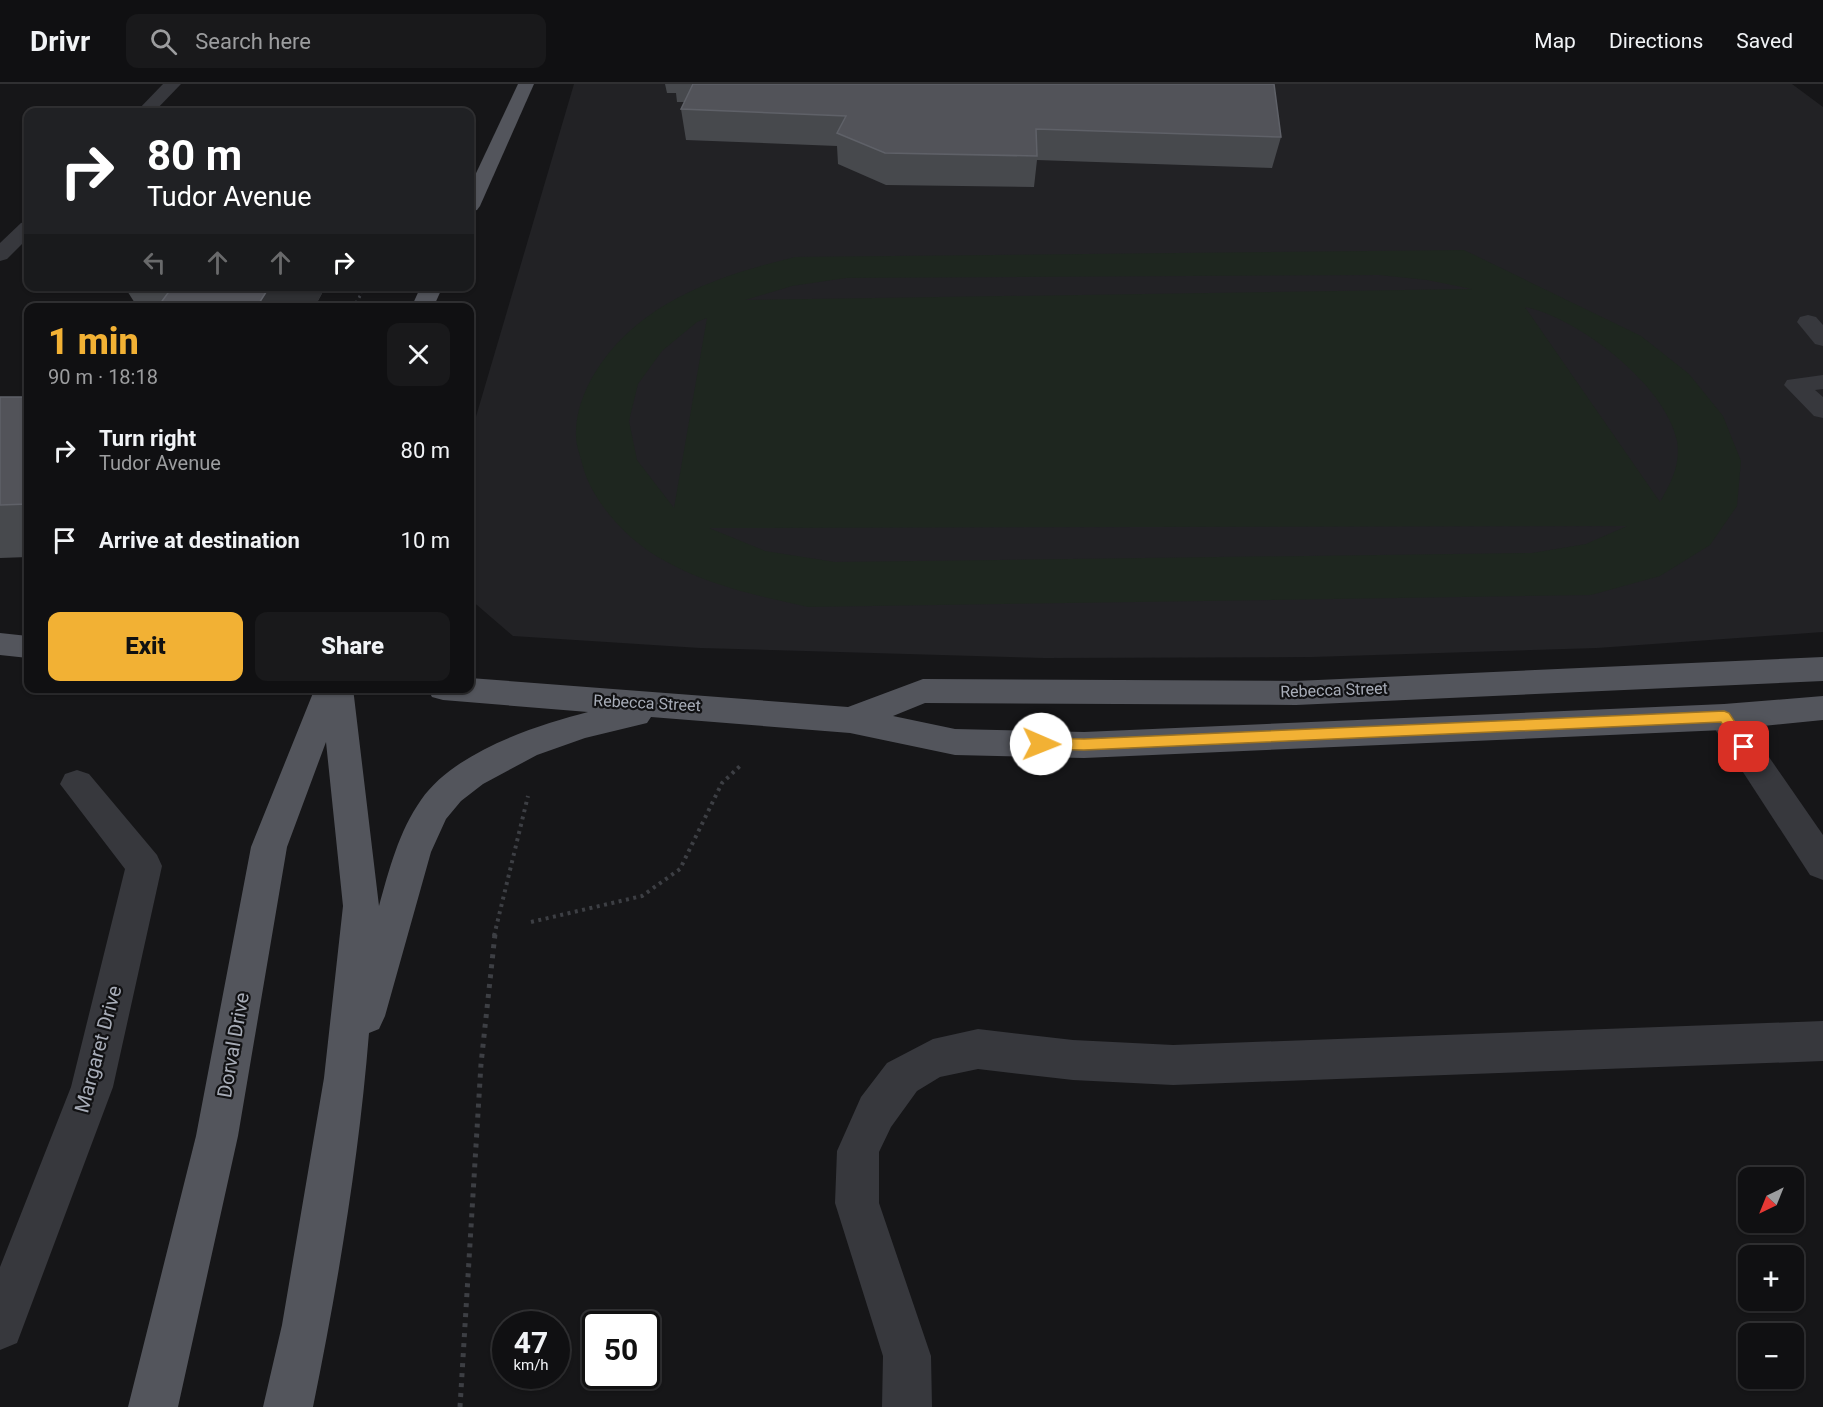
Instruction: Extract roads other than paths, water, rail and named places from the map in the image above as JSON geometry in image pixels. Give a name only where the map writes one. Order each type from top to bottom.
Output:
[{"type":"main road","points":[[474,197],[526,84]]},
{"type":"main road","name":"Rebecca Street","points":[[850,720],[923,691],[1296,693],[1823,669]]},
{"type":"main road","name":"Rebecca Street","points":[[474,691],[535,697],[697,706],[850,720],[955,742],[1084,745],[1724,717],[1823,708]]},
{"type":"main road","name":"Dorval Drive","points":[[153,1407],[216,1136],[269,847],[329,693]]},
{"type":"main road","points":[[288,1407],[306,1325],[345,1078],[361,906],[338,693]]},
{"type":"main road","points":[[345,1078],[392,928],[408,864],[434,808],[470,775],[543,739],[606,718],[697,706]]},
{"type":"street","points":[[148,108],[173,84]]},
{"type":"street","points":[[0,255],[24,231]]},
{"type":"street","points":[[1808,322],[1823,339]]},
{"type":"street","points":[[1823,382],[1796,385],[1823,411]]},
{"type":"street","points":[[1724,717],[1823,864]]},
{"type":"street","name":"Margaret Drive","points":[[0,1326],[92,1086],[144,866],[77,784]]},
{"type":"street","points":[[907,1407],[907,1356],[857,1203],[858,1151],[876,1112],[902,1077],[933,1059],[978,1049],[1073,1060],[1173,1065],[1823,1041]]}]
